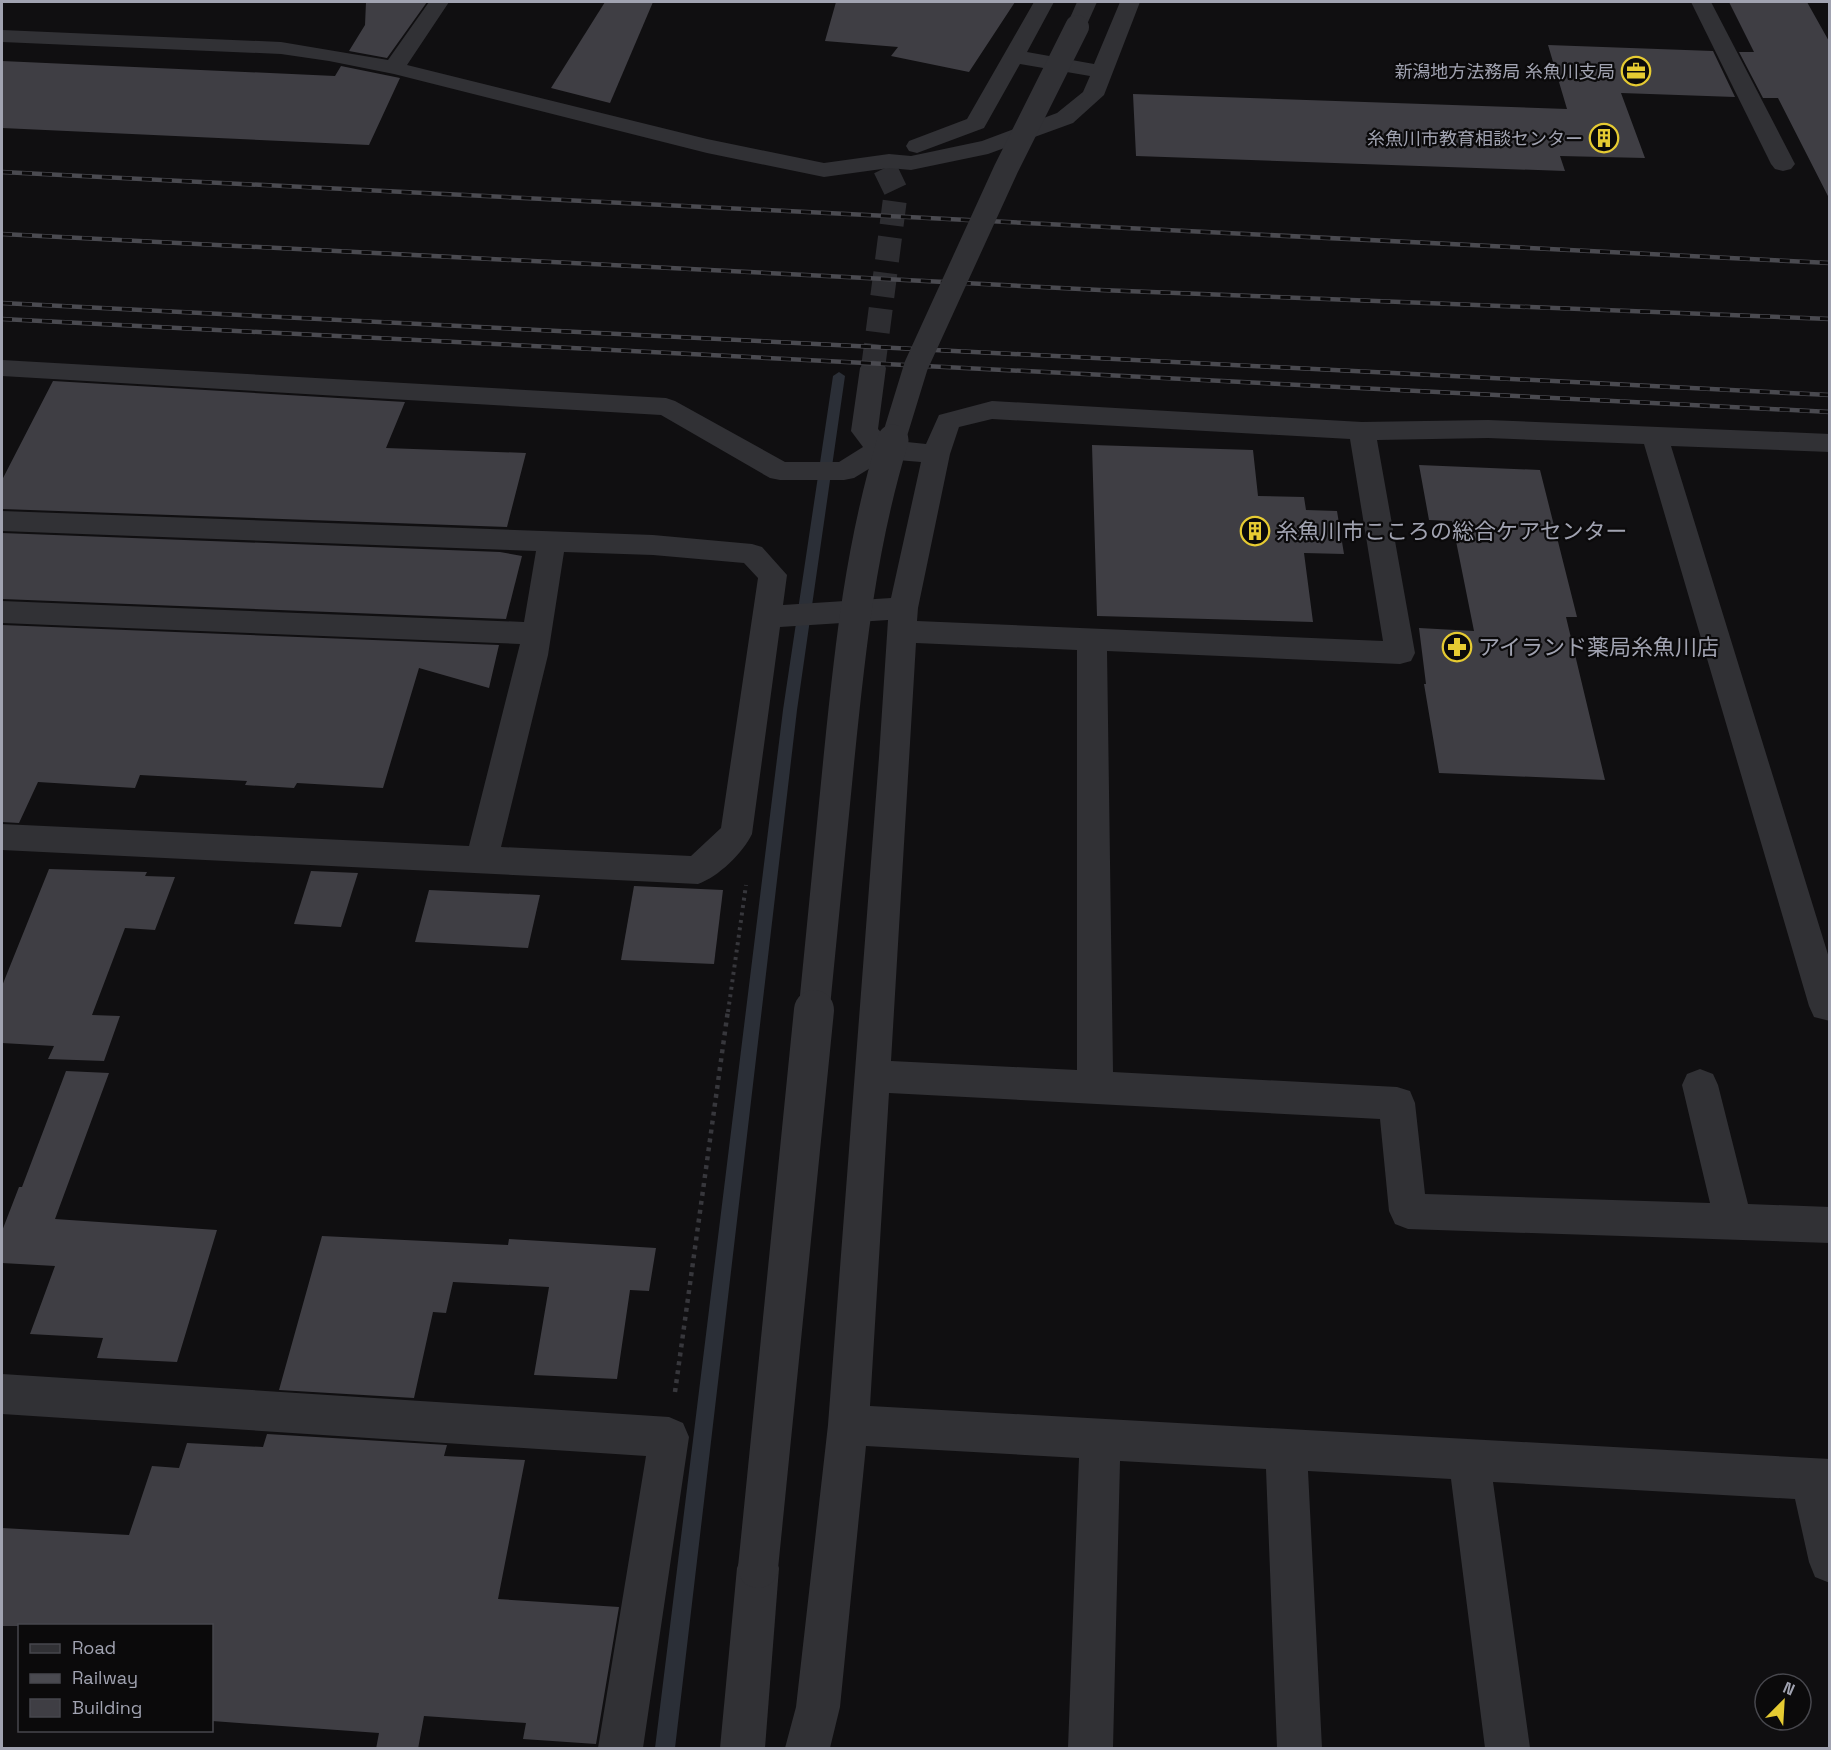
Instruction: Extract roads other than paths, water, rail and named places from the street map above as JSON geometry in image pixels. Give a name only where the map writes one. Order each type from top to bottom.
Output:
[{"type":"street","points":[[394,68],[439,2]]},
{"type":"street","points":[[889,161],[903,151],[976,123],[1044,2]]},
{"type":"street","points":[[2,36],[281,48],[329,55],[394,68],[707,146],[824,170],[889,161],[911,163],[988,147],[1065,118],[1093,95],[1130,2]]},
{"type":"street","points":[[1701,2],[1783,164]]},
{"type":"street","points":[[742,1749],[850,648],[863,558],[881,480],[916,366],[1006,169],[1082,14]]},
{"type":"street","points":[[1014,56],[1102,72]]},
{"type":"street","points":[[2,368],[666,407],[780,471],[844,471],[880,449],[936,454]]},
{"type":"street","points":[[873,368],[864,431],[880,449]]},
{"type":"street","points":[[807,1749],[818,1707],[848,1425],[895,758],[902,619],[936,454],[948,422],[992,410],[1362,431],[1488,429],[1830,443]]},
{"type":"street","points":[[767,617],[902,619],[1092,639],[1400,653],[1362,431]]},
{"type":"street","points":[[1655,436],[1826,1006],[1830,1006]]},
{"type":"street","points":[[2,521],[653,545],[752,554],[773,575],[736,834],[698,870],[2,837]]},
{"type":"street","points":[[481,861],[536,634],[552,541]]},
{"type":"street","points":[[2,612],[536,634]]},
{"type":"street","points":[[1092,639],[1095,1088]]},
{"type":"street","points":[[873,1077],[1397,1103],[1408,1211],[1830,1225]]},
{"type":"street","points":[[1700,1085],[1733,1222]]},
{"type":"street","points":[[2,1394],[669,1437],[621,1749]]},
{"type":"street","points":[[848,1425],[1820,1479],[1830,1562]]},
{"type":"street","points":[[1090,1749],[1100,1439]]},
{"type":"street","points":[[1286,1449],[1299,1749]]},
{"type":"street","points":[[1468,1459],[1507,1749]]},
{"type":"waterway","points":[[665,1748],[790,710],[839,376]]},
{"type":"tunnel","points":[[873,368],[896,191],[882,162]]},
{"type":"railway","points":[[2,172],[1830,263]]},
{"type":"railway","points":[[2,234],[1100,290],[1830,319]]},
{"type":"railway","points":[[2,303],[1830,395]]},
{"type":"railway","points":[[2,319],[1830,412]]},
{"type":"place","name":"新潟地方法務局 糸魚川支局","points":[[1636,71]]},
{"type":"place","name":"糸魚川市教育相談センター","points":[[1604,138]]},
{"type":"place","name":"糸魚川市こころの総合ケアセンター","points":[[1255,531]]},
{"type":"place","name":"アイランド薬局糸魚川店","points":[[1457,647]]}]
